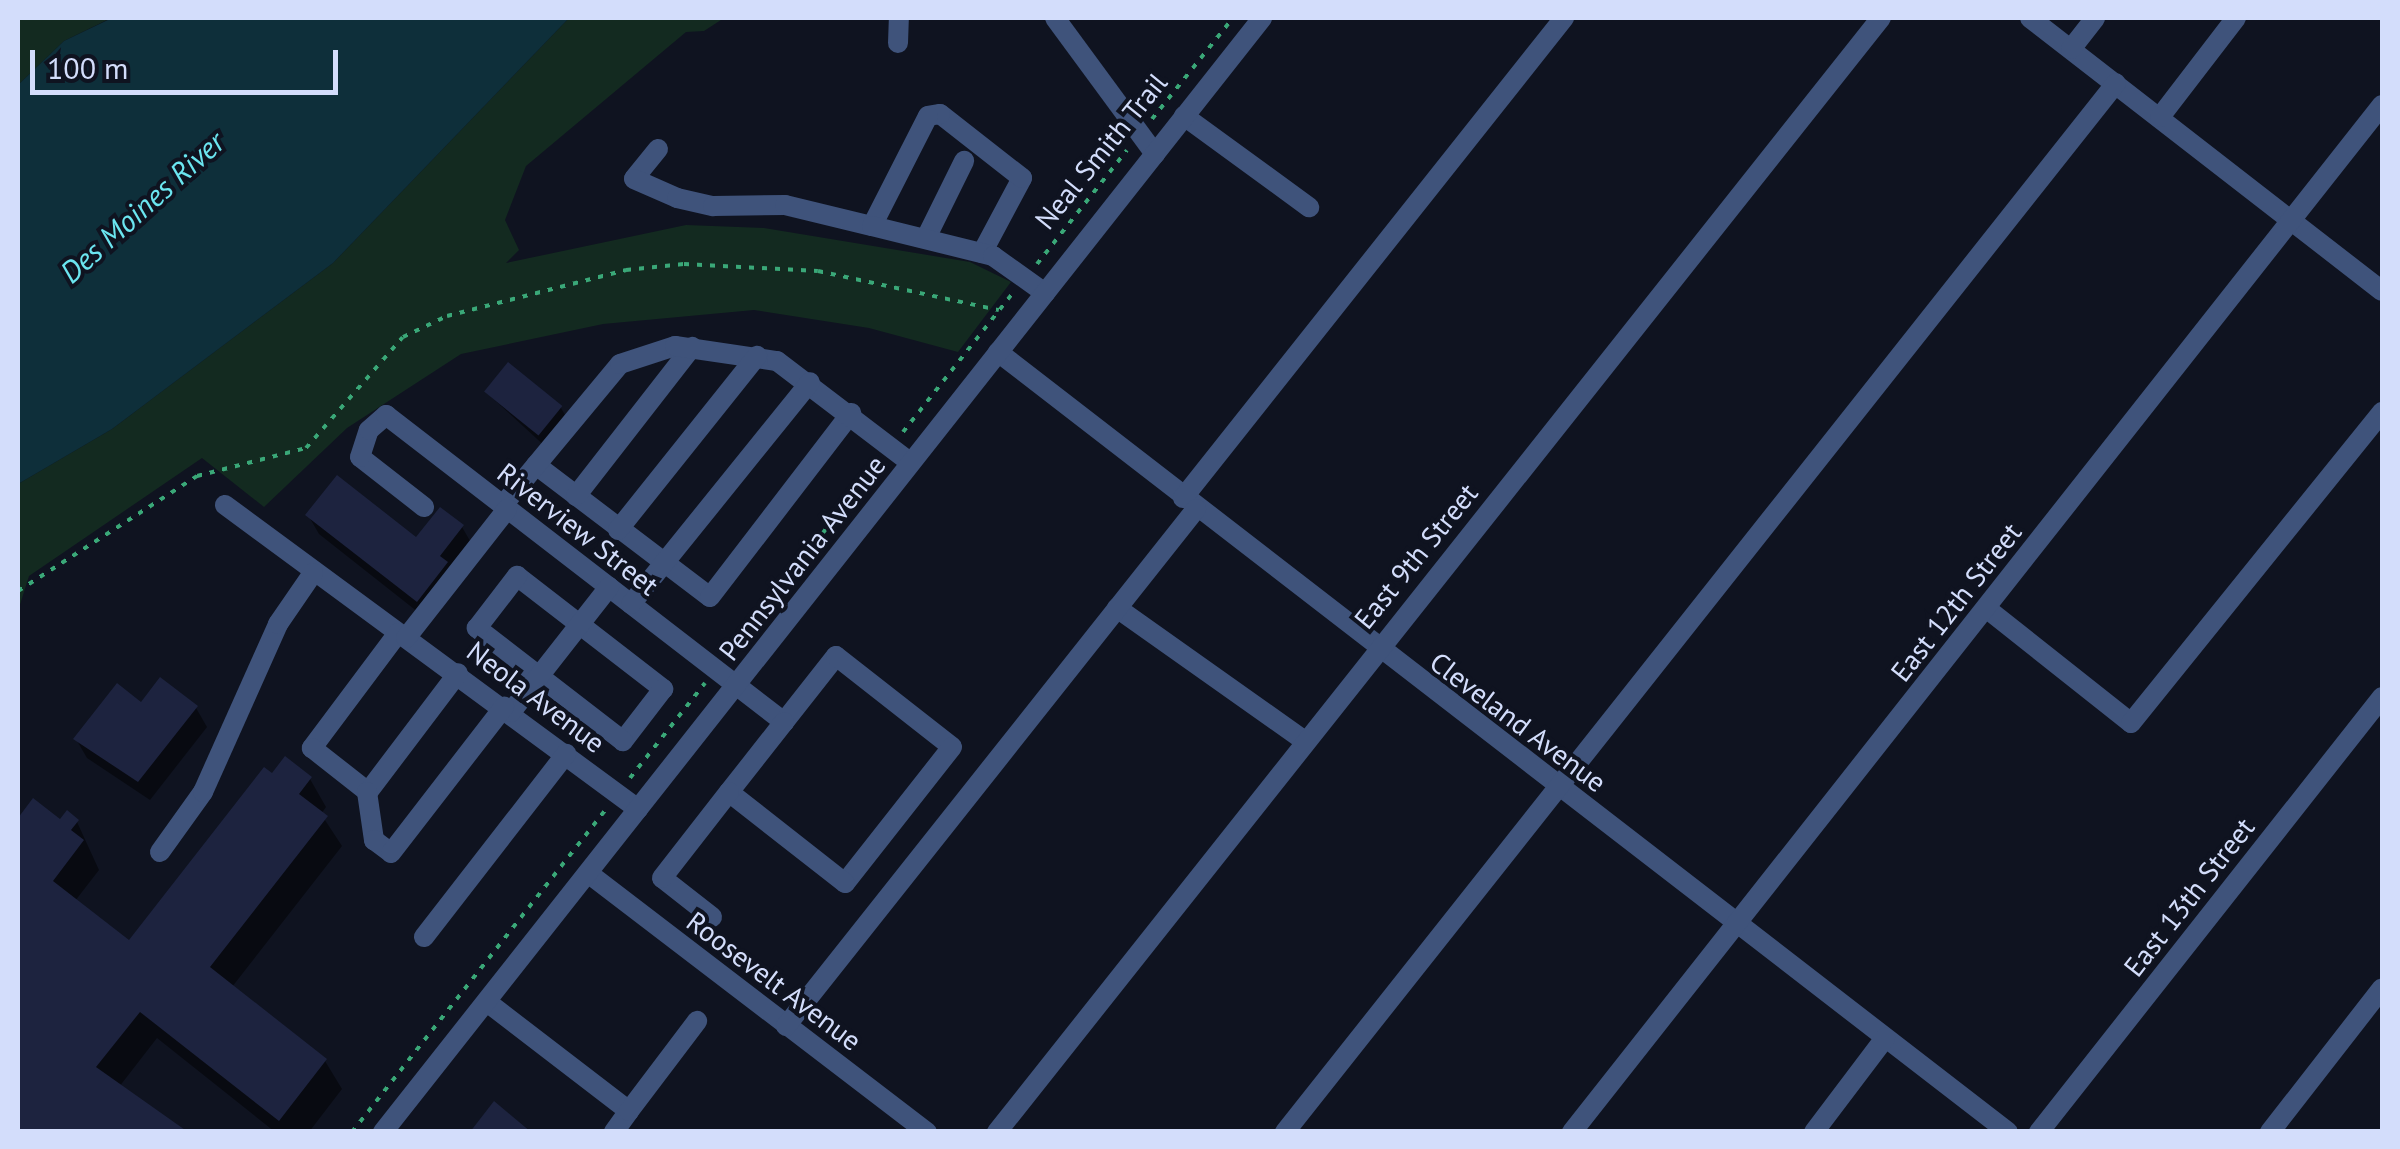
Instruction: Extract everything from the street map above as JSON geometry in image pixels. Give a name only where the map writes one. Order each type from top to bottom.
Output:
[{"type":"street","points":[[898,43],[899,18]]},
{"type":"street","points":[[1055,18],[1154,154]]},
{"type":"street","name":"Pennsylvania Avenue","points":[[383,1132],[1262,18]]},
{"type":"street","points":[[786,1026],[1117,608],[1189,503],[1564,18]]},
{"type":"street","name":"East 9th Street","points":[[998,1132],[1304,741],[1881,18]]},
{"type":"street","points":[[2030,18],[2382,292]]},
{"type":"street","points":[[2070,49],[2095,18]]},
{"type":"street","points":[[2160,117],[2236,18]]},
{"type":"street","points":[[1286,1132],[2116,83]]},
{"type":"street","name":"East 12th Street","points":[[1572,1132],[2382,106]]},
{"type":"street","points":[[872,226],[928,116],[940,114],[1022,178],[982,253]]},
{"type":"street","points":[[1184,116],[1309,208]]},
{"type":"street","points":[[658,148],[634,180],[677,198],[713,206],[785,205],[927,236],[982,253],[1026,277],[1045,293]]},
{"type":"street","points":[[927,236],[964,161]]},
{"type":"street","points":[[609,587],[392,853],[374,840],[367,792],[312,748],[620,364],[675,346],[757,356],[810,382],[911,463]]},
{"type":"street","points":[[576,496],[692,348]]},
{"type":"street","name":"Cleveland Avenue","points":[[998,352],[1377,650],[2008,1132]]},
{"type":"street","points":[[618,530],[757,356]]},
{"type":"street","points":[[631,604],[810,382]]},
{"type":"street","points":[[1986,608],[2132,723],[2382,412]]},
{"type":"street","points":[[536,465],[710,598],[851,413]]},
{"type":"street","name":"Riverview Street","points":[[424,507],[360,457],[369,430],[386,415],[784,722]]},
{"type":"street","name":"Neola Avenue","points":[[225,504],[313,573],[458,672],[638,809]]},
{"type":"street","points":[[160,852],[203,792],[278,624],[313,573]]},
{"type":"street","points":[[517,576],[580,623],[663,690],[624,741],[477,628],[517,576]]},
{"type":"street","points":[[1117,608],[1304,741]]},
{"type":"street","points":[[712,917],[662,878],[729,792],[836,656],[952,747],[844,883],[729,792]]},
{"type":"street","points":[[367,792],[458,672]]},
{"type":"street","name":"East 13th Street","points":[[2039,1132],[2382,697]]},
{"type":"street","points":[[424,937],[566,754]]},
{"type":"street","name":"Roosevelt Avenue","points":[[588,872],[927,1132]]},
{"type":"street","points":[[2270,1132],[2382,988]]},
{"type":"street","points":[[487,1002],[629,1111]]},
{"type":"street","points":[[614,1132],[698,1021]]},
{"type":"street","points":[[1814,1132],[1886,1038]]},
{"type":"path","name":"Neal Smith Trail","points":[[352,1132],[891,446],[1234,18]]},
{"type":"path","points":[[18,591],[197,476],[306,448],[403,337],[447,316],[626,270],[684,264],[818,271],[999,310]]},
{"type":"green space","points":[[18,18],[111,18],[64,41],[18,85]]},
{"type":"green space","points":[[569,18],[724,18],[704,31],[686,32],[526,166],[505,220],[519,250],[506,263],[686,225],[764,228],[970,262],[1011,282],[958,352],[869,328],[754,310],[603,324],[461,354],[347,428],[264,507],[202,458],[29,576],[18,611],[18,484],[112,429],[333,263]]},
{"type":"water","name":"Des Moines River","points":[[112,18],[569,18],[333,263],[112,429],[18,484],[18,85],[64,41]]},
{"type":"building","points":[[508,362],[562,406],[538,436],[484,392]]},
{"type":"building","points":[[337,475],[416,537],[440,507],[464,525],[440,556],[448,562],[417,602],[305,515]]},
{"type":"building","points":[[160,677],[198,706],[138,782],[73,739],[117,683],[141,702]]},
{"type":"building","points":[[285,756],[312,777],[299,794],[328,816],[210,967],[327,1059],[279,1121],[140,1012],[96,1067],[188,1132],[18,1132],[18,818],[33,798],[60,819],[67,810],[79,820],[71,830],[84,840],[53,881],[129,940],[264,767],[272,773]]},
{"type":"building","points":[[494,1101],[531,1132],[470,1132]]}]
